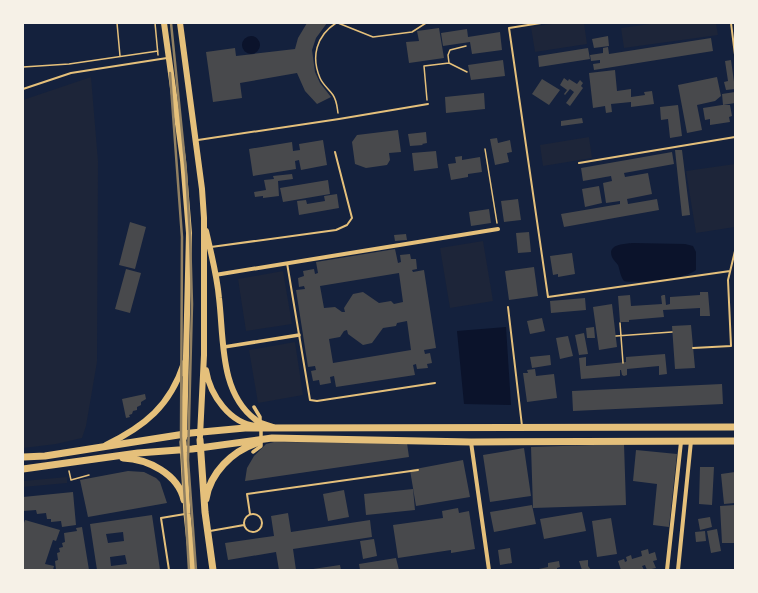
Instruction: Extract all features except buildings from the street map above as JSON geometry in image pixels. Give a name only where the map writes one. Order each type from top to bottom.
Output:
[{"type":"highway","points":[[23,457],[45,456],[200,432],[273,427],[523,429],[735,427]]},
{"type":"highway","points":[[193,570],[187,514],[183,442],[186,434],[192,433],[198,435],[200,440],[205,512],[212,570]]},
{"type":"highway","points":[[205,512],[207,492],[212,481],[228,460],[240,450],[272,438]]},
{"type":"highway","points":[[23,469],[106,457],[184,450],[272,438],[471,442],[735,441]]},
{"type":"highway","points":[[192,449],[199,445],[200,440]]},
{"type":"highway","points":[[183,442],[185,446],[192,449]]},
{"type":"highway","points":[[106,457],[131,458],[145,462],[163,471],[173,479],[179,488],[187,514]]},
{"type":"main road","points":[[164,23],[183,160],[189,233],[183,442]]},
{"type":"main road","points":[[180,23],[196,140],[204,218],[204,355],[200,440]]},
{"type":"main road","points":[[204,218],[219,297],[229,378],[235,395],[251,416],[258,421],[273,427]]},
{"type":"main road","points":[[204,355],[207,378],[215,395],[225,409],[237,420],[252,426],[273,427]]},
{"type":"main road","points":[[105,446],[132,432],[161,407],[178,380],[186,356]]},
{"type":"street","points":[[215,275],[287,262],[498,229]]},
{"type":"street","points":[[224,347],[298,335]]},
{"type":"street","points":[[253,452],[261,446],[260,417],[254,408]]},
{"type":"street","points":[[678,570],[691,441]]},
{"type":"street","points":[[471,442],[489,570]]},
{"type":"street","points":[[667,570],[681,442]]},
{"type":"street","points":[[669,549],[680,549]]},
{"type":"lane","points":[[541,23],[509,28],[548,297],[730,271]]},
{"type":"lane","points":[[730,23],[735,55]]},
{"type":"lane","points":[[23,89],[71,73],[170,58]]},
{"type":"lane","points":[[196,140],[428,104]]},
{"type":"lane","points":[[579,163],[735,137]]},
{"type":"lane","points":[[210,247],[336,230],[347,225],[352,218],[335,152]]},
{"type":"lane","points":[[693,348],[731,346],[728,280],[735,251]]},
{"type":"lane","points":[[287,262],[308,397],[313,401],[435,383]]},
{"type":"lane","points":[[508,307],[523,429]]},
{"type":"lane","points":[[250,514],[247,494],[418,470]]},
{"type":"lane","points":[[169,570],[161,518],[187,514]]},
{"type":"lane","points":[[250,514],[256,514],[260,518],[261,527],[253,532],[248,530],[244,525],[244,520],[250,514]]},
{"type":"lane","points":[[207,532],[244,525]]},
{"type":"path","points":[[117,23],[120,56]]},
{"type":"path","points":[[155,23],[159,60]]},
{"type":"path","points":[[339,119],[336,100],[320,79],[315,51],[321,36],[337,23],[372,37],[412,32],[426,23]]},
{"type":"path","points":[[449,63],[448,55],[450,50],[466,46]]},
{"type":"path","points":[[23,66],[69,64],[158,51]]},
{"type":"path","points":[[428,104],[424,66],[449,63],[467,72]]},
{"type":"path","points":[[485,149],[498,229]]},
{"type":"path","points":[[620,323],[623,363]]},
{"type":"path","points":[[616,336],[672,332]]},
{"type":"shaded area","points":[[558,23],[584,23],[587,44],[535,52],[531,27]]},
{"type":"shaded area","points":[[658,23],[716,23],[718,35],[624,48],[621,28]]},
{"type":"shaded area","points":[[251,36],[255,37],[259,41],[259,49],[255,53],[251,54],[247,53],[243,49],[242,45],[243,41],[247,37]]},
{"type":"shaded area","points":[[91,77],[98,161],[97,362],[86,426],[82,438],[56,444],[23,448],[23,100]]},
{"type":"shaded area","points":[[589,137],[592,158],[543,166],[540,145]]},
{"type":"shaded area","points":[[735,164],[735,227],[696,233],[686,171]]},
{"type":"shaded area","points":[[483,241],[493,301],[450,308],[440,248]]},
{"type":"shaded area","points":[[621,244],[685,244],[693,246],[696,252],[696,270],[682,276],[661,280],[639,282],[624,281],[618,265],[612,258],[611,253],[614,247]]},
{"type":"shaded area","points":[[283,271],[292,324],[246,331],[238,279]]},
{"type":"shaded area","points":[[506,327],[511,405],[464,404],[457,331]]},
{"type":"shaded area","points":[[295,342],[303,395],[258,403],[249,350]]},
{"type":"shaded area","points":[[67,477],[67,483],[23,487],[23,481]]},
{"type":"railway","points":[[171,23],[186,172],[190,236],[192,304],[188,460],[196,570]]},
{"type":"railway","points":[[170,73],[182,237],[181,436],[189,570]]}]
